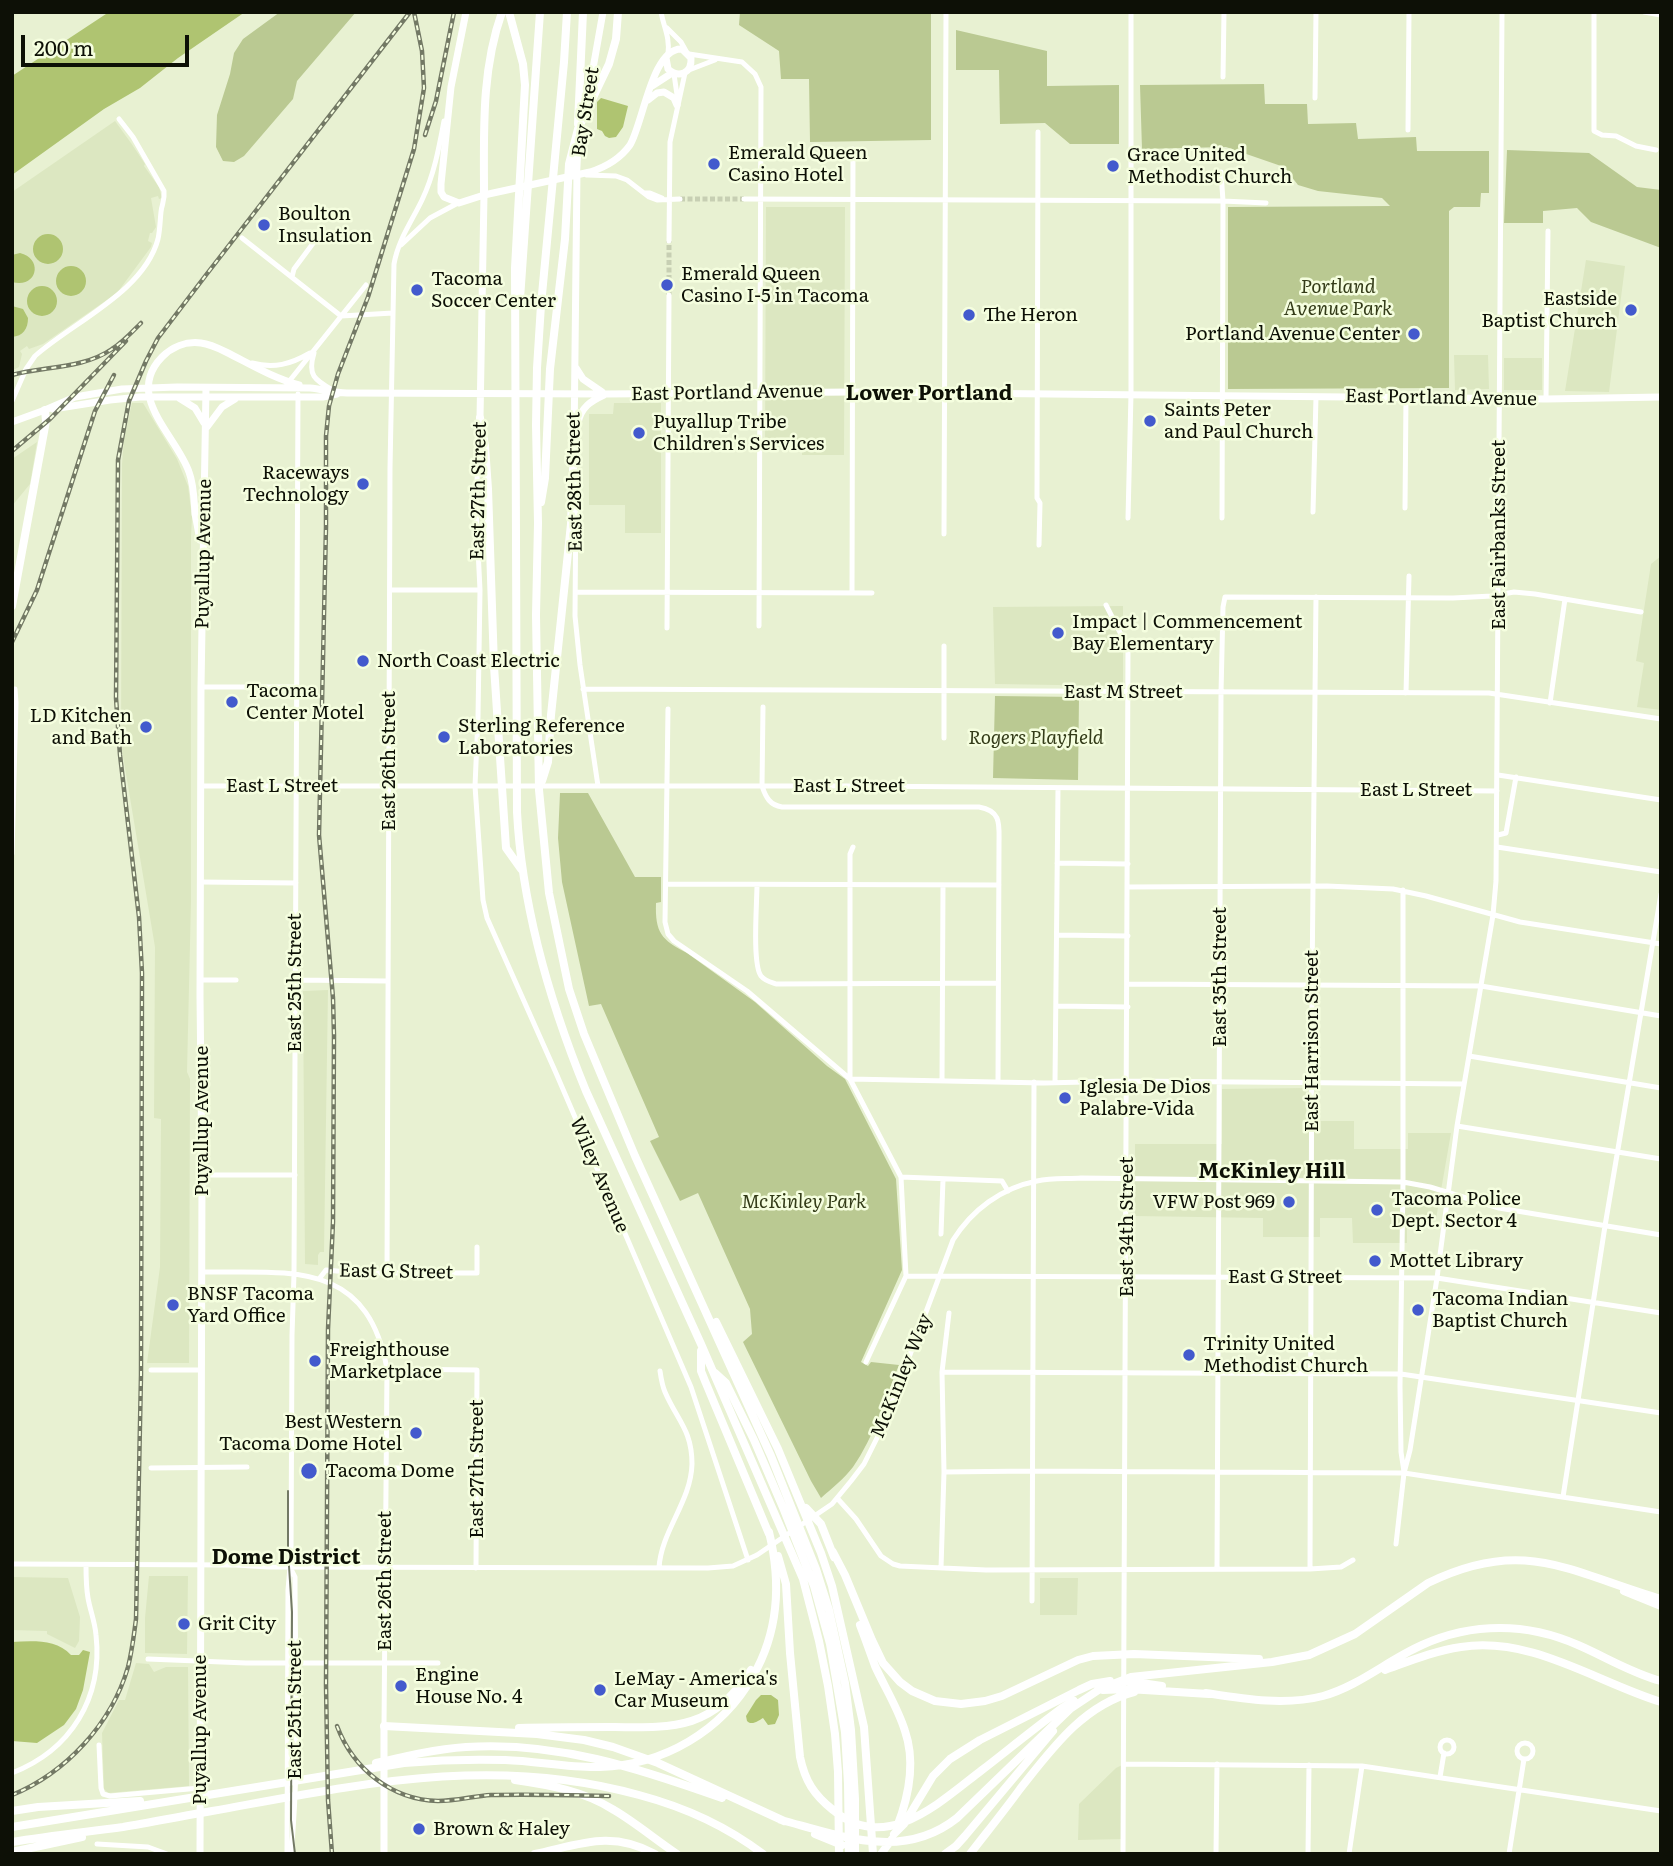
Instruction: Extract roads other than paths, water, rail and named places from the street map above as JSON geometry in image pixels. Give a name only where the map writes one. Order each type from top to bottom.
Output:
[{"type":"highway","points":[[484,195],[485,97],[489,63],[502,12]]},
{"type":"highway","points":[[509,12],[523,64],[525,85],[524,171]]},
{"type":"highway","points":[[540,12],[515,268],[517,812],[523,872],[551,994],[569,1049],[803,1580],[819,1641],[835,1734],[839,1854]]},
{"type":"highway","points":[[576,176],[583,12]]},
{"type":"highway","points":[[538,523],[545,478],[550,369],[561,278],[569,164],[574,139],[609,64],[616,39],[618,12]]},
{"type":"highway","points":[[384,1728],[565,1737],[613,1747],[675,1771],[855,1853],[855,1799],[845,1683],[829,1610],[805,1538],[771,1456],[635,1156],[584,1034],[569,989],[548,893],[540,790],[536,615],[537,368],[567,15]]},
{"type":"highway","points":[[12,606],[46,410]]},
{"type":"highway","points":[[480,418],[488,489],[494,666],[506,848],[523,872]]},
{"type":"highway","points":[[540,790],[548,762],[571,524],[574,443]]},
{"type":"highway","points":[[635,1156],[778,1449],[802,1504],[832,1586],[864,1727],[873,1854]]},
{"type":"highway","points":[[701,1344],[701,1371],[762,1514],[786,1584],[800,1758],[805,1779],[830,1808],[861,1826],[895,1825],[919,1817],[1062,1708],[1077,1699],[1105,1689],[1299,1700],[1323,1696],[1437,1652],[1464,1646],[1487,1646],[1532,1653],[1661,1702]]},
{"type":"highway","points":[[712,1371],[726,1383],[754,1440],[814,1586],[830,1644],[848,1731]]},
{"type":"highway","points":[[802,1504],[821,1524],[875,1665],[909,1744],[911,1767],[908,1794],[894,1834]]},
{"type":"highway","points":[[12,1827],[404,1763],[505,1760],[601,1767],[640,1762],[676,1749],[715,1724],[733,1706],[763,1655],[776,1600],[776,1575],[769,1532]]},
{"type":"highway","points":[[833,1552],[883,1663],[912,1691],[935,1701],[961,1704],[985,1701],[1002,1696],[1078,1660],[1102,1655],[1286,1660]]},
{"type":"highway","points":[[945,1854],[965,1836],[1070,1709],[1100,1689],[1131,1676],[1286,1660],[1309,1655],[1355,1634],[1428,1583],[1467,1568],[1493,1562],[1520,1559],[1543,1562],[1573,1569],[1661,1599]]},
{"type":"highway","points":[[1573,1569],[1661,1606]]},
{"type":"highway","points":[[477,1731],[555,1726],[656,1728],[702,1718],[725,1701],[746,1678],[764,1646],[774,1617]]},
{"type":"highway","points":[[1356,1682],[1423,1644],[1463,1632],[1499,1628],[1539,1631],[1579,1645],[1630,1670],[1661,1681]]},
{"type":"highway","points":[[881,1854],[904,1824],[933,1776],[950,1759],[980,1740],[1086,1686],[1107,1681],[1131,1681],[1209,1694]]},
{"type":"highway","points":[[970,1854],[1068,1732],[1115,1698],[1155,1690]]},
{"type":"highway","points":[[781,1820],[862,1839],[892,1843],[923,1839],[957,1818],[1046,1736]]},
{"type":"highway","points":[[316,1777],[403,1756],[450,1748],[533,1747],[583,1755],[634,1768],[758,1810]]},
{"type":"highway","points":[[481,1775],[545,1784],[578,1793],[616,1810],[677,1854]]},
{"type":"highway","points":[[12,1852],[40,1842],[374,1782],[481,1775],[557,1778],[635,1794],[716,1824],[763,1854]]},
{"type":"highway","points":[[12,1811],[191,1797]]},
{"type":"highway","points":[[535,1854],[609,1840],[630,1843],[655,1854]]},
{"type":"highway","points":[[12,1842],[40,1842]]},
{"type":"main road","points":[[466,12],[451,87],[441,192],[447,199],[463,201],[479,209],[483,224]]},
{"type":"main road","name":"Bay Street","points":[[463,201],[576,176],[603,12]]},
{"type":"main road","points":[[576,176],[605,167],[624,153],[635,135],[653,78],[667,56],[678,49],[688,53],[691,62],[687,71],[678,75],[673,73],[666,66],[667,56]]},
{"type":"main road","points":[[649,89],[673,73]]},
{"type":"main road","points":[[643,106],[653,95],[661,92],[670,94],[677,104]]},
{"type":"main road","name":"East 28th Street","points":[[574,443],[576,176]]},
{"type":"main road","name":"East 27th Street","points":[[480,418],[484,195]]},
{"type":"main road","points":[[203,560],[190,473],[185,460],[153,410],[148,396],[152,372],[170,351],[184,344],[200,343],[239,359],[287,385]]},
{"type":"main road","points":[[575,364],[583,379],[606,394]]},
{"type":"main road","name":"East Portland Avenue","points":[[12,422],[75,397],[128,388],[287,385],[323,388],[339,393]]},
{"type":"main road","name":"Puyallup Avenue","points":[[200,1854],[201,687],[206,388]]},
{"type":"main road","name":"East Portland Avenue","points":[[46,410],[120,398],[297,398],[339,393],[852,392],[1546,399],[1661,397]]},
{"type":"main road","points":[[575,433],[583,408],[606,394]]},
{"type":"main road","points":[[173,397],[195,408],[206,427],[226,404],[239,398]]},
{"type":"main road","name":"East 26th Street","points":[[384,1728],[384,1854]]},
{"type":"street","points":[[661,12],[667,28],[667,56]]},
{"type":"street","points":[[944,534],[946,12]]},
{"type":"street","points":[[1128,518],[1131,12]]},
{"type":"street","points":[[1223,77],[1224,12]]},
{"type":"street","points":[[1315,98],[1316,12]]},
{"type":"street","points":[[1408,130],[1409,12]]},
{"type":"street","name":"East Fairbanks Street","points":[[1404,1473],[1437,1278],[1457,1126],[1493,915],[1498,775],[1502,12]]},
{"type":"street","points":[[1594,12],[1594,131],[1656,150]]},
{"type":"street","points":[[1644,12],[1661,15]]},
{"type":"street","points":[[667,28],[688,53],[716,60]]},
{"type":"street","points":[[669,242],[666,199],[670,142],[687,71],[716,60],[732,59],[742,62],[755,74],[761,87],[759,626]]},
{"type":"street","points":[[673,73],[677,86],[677,104]]},
{"type":"street","points":[[397,250],[431,179],[451,87]]},
{"type":"street","points":[[12,401],[35,356],[117,296],[140,271],[155,249],[161,209],[165,201],[164,191],[120,119]]},
{"type":"street","points":[[1038,132],[1039,545]]},
{"type":"street","points":[[852,593],[853,149]]},
{"type":"street","points":[[1221,172],[1222,518]]},
{"type":"street","points":[[576,176],[616,176],[644,192],[666,199],[680,199]]},
{"type":"street","points":[[744,199],[1266,203]]},
{"type":"street","name":"Bay Street","points":[[397,250],[430,218],[463,201]]},
{"type":"street","points":[[1546,399],[1548,231]]},
{"type":"street","points":[[242,238],[341,316],[393,313]]},
{"type":"street","points":[[292,277],[294,269],[317,238]]},
{"type":"street","name":"East 26th Street","points":[[387,1273],[391,394],[394,264],[397,250]]},
{"type":"street","points":[[287,385],[366,285]]},
{"type":"street","points":[[667,628],[669,295]]},
{"type":"street","points":[[239,359],[270,367],[285,365],[315,350]]},
{"type":"street","points":[[315,350],[313,375],[339,393]]},
{"type":"street","points":[[297,398],[300,391],[310,388]]},
{"type":"street","points":[[1313,512],[1316,397]]},
{"type":"street","points":[[1405,508],[1406,397]]},
{"type":"street","name":"East 25th Street","points":[[289,1854],[288,1577],[295,1175],[297,398]]},
{"type":"street","name":"East 27th Street","points":[[475,786],[480,590],[476,509],[480,418]]},
{"type":"street","name":"East 28th Street","points":[[574,443],[575,616],[598,786]]},
{"type":"street","points":[[1406,693],[1409,576]]},
{"type":"street","points":[[390,590],[480,590]]},
{"type":"street","points":[[576,592],[872,593]]},
{"type":"street","points":[[1316,597],[1453,598],[1514,592],[1641,612]]},
{"type":"street","name":"East 35th Street","points":[[1217,1568],[1223,607],[1225,597],[1316,597]]},
{"type":"street","name":"East Harrison Street","points":[[1310,1569],[1316,597]]},
{"type":"street","points":[[1550,703],[1565,599]]},
{"type":"street","name":"East 34th Street","points":[[1106,605],[1128,648],[1123,1850]]},
{"type":"street","points":[[944,646],[944,738]]},
{"type":"street","points":[[201,687],[297,687]]},
{"type":"street","name":"East M Street","points":[[583,689],[1498,694],[1661,719]]},
{"type":"street","points":[[12,854],[15,690]]},
{"type":"street","points":[[763,707],[762,786],[770,802],[782,807],[979,807],[991,811],[997,817],[998,1081]]},
{"type":"street","points":[[668,709],[668,934],[682,947],[747,991],[850,1079],[901,1177],[906,1276],[866,1362]]},
{"type":"street","name":"East L Street","points":[[1498,775],[1661,800]]},
{"type":"street","points":[[1497,835],[1506,833],[1516,777]]},
{"type":"street","name":"East L Street","points":[[201,786],[762,786],[1497,791]]},
{"type":"street","name":"Wiley Avenue","points":[[475,786],[483,900],[487,918],[691,1388],[748,1560]]},
{"type":"street","points":[[1055,1082],[1058,788]]},
{"type":"street","points":[[850,1079],[850,854],[853,846]]},
{"type":"street","points":[[1497,847],[1661,872]]},
{"type":"street","points":[[1057,863],[1128,864]]},
{"type":"street","points":[[201,882],[296,883]]},
{"type":"street","points":[[666,884],[999,885]]},
{"type":"street","points":[[757,885],[759,972],[764,979],[776,984],[998,983]]},
{"type":"street","points":[[942,1081],[943,885]]},
{"type":"street","points":[[1128,887],[1360,887],[1403,890],[1536,925],[1661,944]]},
{"type":"street","points":[[1396,1544],[1404,1473],[1401,1443],[1403,890]]},
{"type":"street","points":[[1563,1497],[1661,894]]},
{"type":"street","points":[[1057,935],[1128,936]]},
{"type":"street","points":[[201,980],[236,980]]},
{"type":"street","points":[[295,980],[387,981]]},
{"type":"street","points":[[1128,984],[1481,986],[1661,1016]]},
{"type":"street","points":[[1056,1006],[1128,1007]]},
{"type":"street","points":[[1469,1056],[1661,1088]]},
{"type":"street","points":[[850,1079],[1464,1084]]},
{"type":"street","points":[[1032,1601],[1034,1082]]},
{"type":"street","points":[[1457,1126],[1661,1159]]},
{"type":"street","points":[[202,1175],[295,1175]]},
{"type":"street","points":[[901,1177],[1002,1181],[1008,1191]]},
{"type":"street","name":"McKinley Way","points":[[12,1564],[659,1568],[727,1567],[748,1560],[832,1504],[864,1464],[879,1436],[953,1240],[967,1220],[982,1206],[1008,1191],[1034,1181],[1127,1179],[1403,1182],[1499,1208],[1661,1235]]},
{"type":"street","points":[[942,1234],[943,1180]]},
{"type":"street","name":"East G Street","points":[[318,1279],[327,1270],[358,1273],[477,1273],[477,1247]]},
{"type":"street","points":[[202,1272],[294,1274]]},
{"type":"street","name":"East 26th Street","points":[[294,1274],[318,1279],[339,1288],[364,1310],[379,1337],[387,1369],[384,1728]]},
{"type":"street","name":"East G Street","points":[[906,1276],[1437,1278],[1661,1313]]},
{"type":"street","points":[[941,1569],[944,1472],[942,1373],[949,1313]]},
{"type":"street","name":"East 27th Street","points":[[387,1369],[477,1370],[477,1568]]},
{"type":"street","points":[[151,1370],[201,1370]]},
{"type":"street","points":[[659,1568],[662,1550],[686,1495],[692,1465],[685,1428],[666,1393],[660,1371]]},
{"type":"street","points":[[942,1373],[1401,1374],[1661,1413]]},
{"type":"street","points":[[151,1468],[247,1467]]},
{"type":"street","points":[[385,1468],[423,1468]]},
{"type":"street","points":[[944,1472],[1404,1473],[1661,1512]]},
{"type":"street","points":[[838,1498],[881,1556],[900,1566],[941,1569],[1310,1569],[1341,1567],[1353,1560]]},
{"type":"street","points":[[12,1773],[32,1765],[55,1749],[81,1715],[91,1692],[97,1659],[96,1632],[88,1599],[86,1565]]},
{"type":"street","name":"East 25th Street","points":[[289,1854],[295,1805],[296,1663],[295,1577],[290,1567]]},
{"type":"street","points":[[148,1659],[438,1663]]},
{"type":"street","points":[[99,1745],[100,1788],[103,1794],[110,1796],[200,1788]]},
{"type":"street","points":[[1440,1777],[1444,1753]]},
{"type":"street","points":[[1509,1854],[1524,1759]]},
{"type":"street","points":[[1124,1764],[1362,1766],[1661,1811]]},
{"type":"street","points":[[1216,1854],[1217,1764]]},
{"type":"street","points":[[1308,1854],[1309,1765]]},
{"type":"street","points":[[1349,1854],[1362,1766]]},
{"type":"street","points":[[97,1844],[148,1847],[168,1854]]},
{"type":"tunnel","points":[[680,199],[744,199]]},
{"type":"tunnel","points":[[669,241],[669,295]]},
{"type":"tram line","points":[[288,1491],[292,1612],[291,1820],[295,1854]]},
{"type":"railway","points":[[12,1795],[51,1774],[68,1760],[99,1726],[121,1688],[132,1649],[136,1619],[141,1375],[142,973],[139,917],[116,698],[118,460],[129,401],[158,338],[410,12]]},
{"type":"railway","points":[[332,1854],[326,1685],[328,1329],[333,1222],[334,1035],[319,835],[326,436],[329,406],[338,374],[368,297],[414,149],[424,88],[422,51],[414,12]]},
{"type":"railway","points":[[425,135],[436,101],[454,12]]},
{"type":"railway","points":[[12,375],[89,360],[112,349],[141,323]]},
{"type":"railway","points":[[12,451],[50,419],[126,341]]},
{"type":"railway","points":[[12,642],[37,590],[95,411],[114,375]]},
{"type":"railway","points":[[337,1726],[344,1742],[364,1768],[376,1779],[405,1795],[438,1801],[506,1795],[609,1796]]},
{"type":"place","name":"Emerald Queen Casino Hotel","points":[[714,164]]},
{"type":"place","name":"Grace United Methodist Church","points":[[1113,166]]},
{"type":"place","name":"Boulton Insulation","points":[[264,225]]},
{"type":"place","name":"Emerald Queen Casino I-5 in Tacoma","points":[[667,285]]},
{"type":"place","name":"Tacoma Soccer Center","points":[[417,290]]},
{"type":"place","name":"Eastside Baptist Church","points":[[1631,310]]},
{"type":"place","name":"The Heron","points":[[969,315]]},
{"type":"place","name":"Portland Avenue Center","points":[[1414,334]]},
{"type":"place","name":"Saints Peter and Paul Church","points":[[1150,421]]},
{"type":"place","name":"Puyallup Tribe Children's Services","points":[[639,433]]},
{"type":"place","name":"Raceways Technology","points":[[363,484]]},
{"type":"place","name":"Impact | Commencement Bay Elementary","points":[[1058,633]]},
{"type":"place","name":"North Coast Electric","points":[[363,661]]},
{"type":"place","name":"Tacoma Center Motel","points":[[232,702]]},
{"type":"place","name":"LD Kitchen and Bath","points":[[146,727]]},
{"type":"place","name":"Sterling Reference Laboratories","points":[[444,737]]},
{"type":"place","name":"Iglesia De Dios Palabre-Vida","points":[[1065,1098]]},
{"type":"place","name":"VFW Post 969","points":[[1289,1202]]},
{"type":"place","name":"Tacoma Police Dept. Sector 4","points":[[1377,1210]]},
{"type":"place","name":"Mottet Library","points":[[1375,1261]]},
{"type":"place","name":"BNSF Tacoma Yard Office","points":[[173,1305]]},
{"type":"place","name":"Tacoma Indian Baptist Church","points":[[1418,1310]]},
{"type":"place","name":"Trinity United Methodist Church","points":[[1189,1355]]},
{"type":"place","name":"Freighthouse Marketplace","points":[[315,1361]]},
{"type":"place","name":"Best Western Tacoma Dome Hotel","points":[[416,1433]]},
{"type":"place","name":"Tacoma Dome","points":[[309,1471]]},
{"type":"place","name":"Grit City","points":[[184,1624]]},
{"type":"place","name":"Engine House No. 4","points":[[401,1686]]},
{"type":"place","name":"LeMay - America's Car Museum","points":[[600,1690]]},
{"type":"place","name":"Brown & Haley","points":[[419,1829]]},
{"type":"district","name":"Lower Portland","points":[[929,394]]},
{"type":"district","name":"McKinley Hill","points":[[1272,1172]]},
{"type":"district","name":"Dome District","points":[[286,1558]]},
{"type":"park label","name":"Portland Avenue Park","points":[[1338,298]]},
{"type":"park label","name":"Rogers Playfield","points":[[1036,738]]},
{"type":"park label","name":"McKinley Park","points":[[804,1202]]}]
